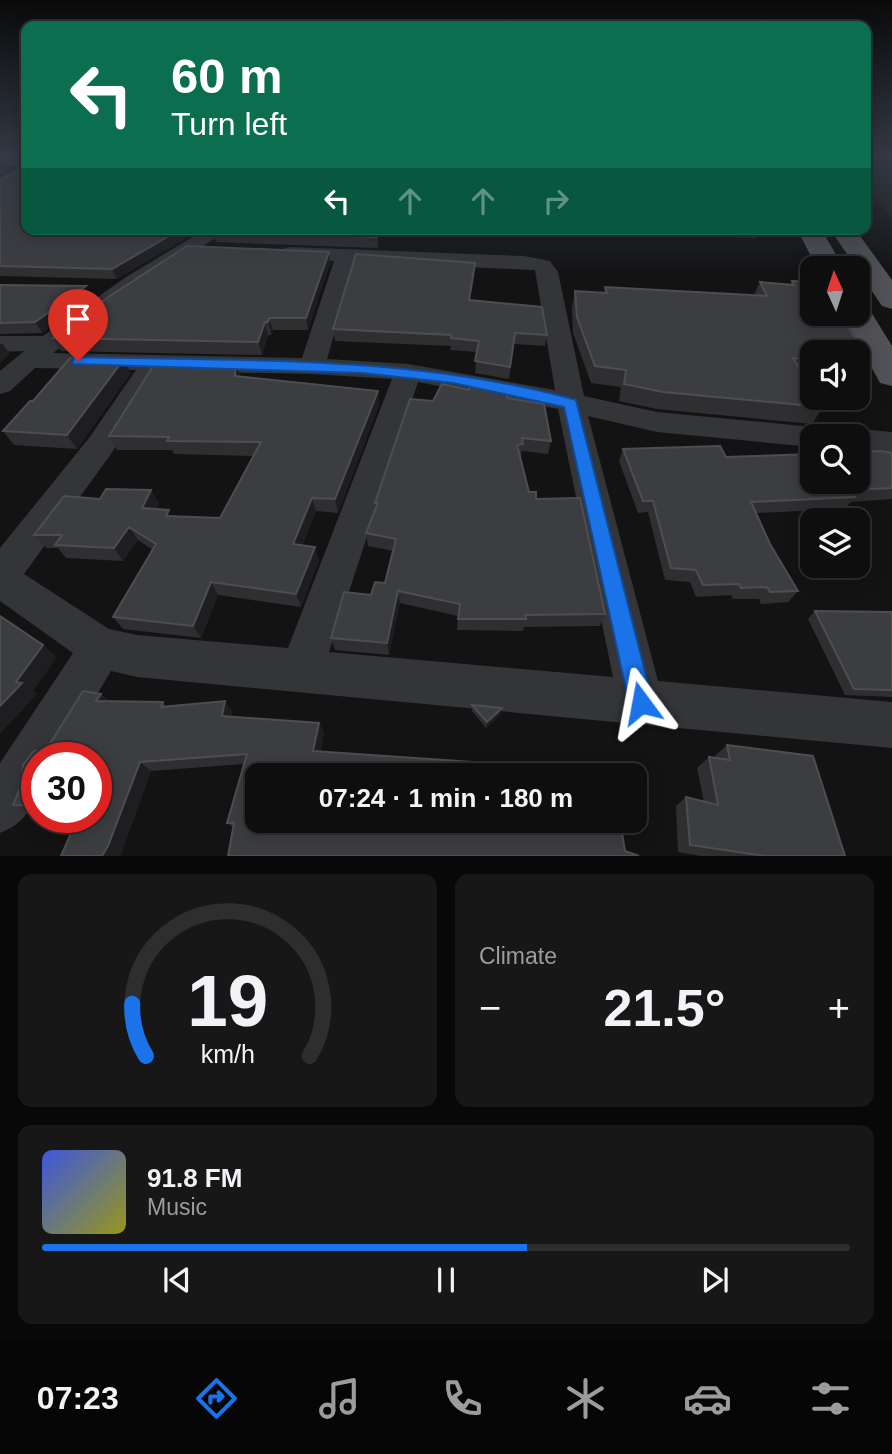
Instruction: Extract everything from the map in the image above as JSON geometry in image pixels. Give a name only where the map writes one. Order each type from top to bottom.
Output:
[{"type":"main road","points":[[812,235],[824,256]]},
{"type":"main road","points":[[846,235],[892,300]]},
{"type":"main road","points":[[864,326],[892,375]]},
{"type":"street","points":[[0,385],[38,351],[120,289],[210,235]]},
{"type":"street","points":[[185,249],[524,262],[543,265],[547,272],[571,404],[641,703]]},
{"type":"street","points":[[312,366],[346,256]]},
{"type":"street","points":[[93,288],[120,289]]},
{"type":"street","points":[[0,344],[38,351],[154,363],[312,366],[408,372],[515,390],[657,422],[800,435]]},
{"type":"street","points":[[154,363],[100,446],[0,577],[101,648],[137,656],[892,725]]},
{"type":"street","points":[[302,669],[408,372]]},
{"type":"street","points":[[870,441],[892,443]]},
{"type":"street","points":[[0,808],[101,648]]},
{"type":"shaded area","points":[[872,196],[892,196],[892,217]]},
{"type":"building","points":[[0,196],[21,196],[21,235],[171,235],[112,269],[0,266]]},
{"type":"building","points":[[322,235],[377,235],[377,237]]},
{"type":"building","points":[[187,246],[329,252],[306,318],[269,318],[258,342],[53,338],[110,296]]},
{"type":"building","points":[[356,254],[475,263],[469,300],[542,307],[547,335],[515,333],[510,367],[475,361],[479,341],[451,338],[451,335],[333,329]]},
{"type":"building","points":[[792,281],[800,281],[800,326],[848,326],[856,340],[800,340],[800,359],[793,358],[800,369],[800,405],[663,392],[624,384],[626,370],[595,366],[577,317],[575,291],[607,293],[605,287],[767,296],[760,282],[794,285]]},
{"type":"building","points":[[0,285],[86,286],[35,322],[0,323]]},
{"type":"building","points":[[70,358],[124,359],[67,435],[3,431],[30,401],[33,401]]},
{"type":"building","points":[[157,360],[236,362],[235,376],[378,391],[335,499],[312,498],[293,544],[315,547],[296,594],[211,582],[193,626],[113,617],[156,544],[129,527],[114,548],[55,545],[62,535],[34,535],[64,496],[100,499],[106,489],[151,490],[142,508],[169,510],[166,516],[220,518],[261,442],[167,441],[169,437],[109,436]]},
{"type":"building","points":[[471,382],[508,389],[507,398],[544,404],[551,441],[522,438],[523,444],[517,445],[529,492],[536,492],[536,499],[580,498],[605,614],[525,615],[526,619],[458,619],[460,604],[398,591],[387,643],[331,638],[344,592],[371,595],[375,582],[385,583],[396,539],[366,533],[410,399],[433,401],[442,384],[469,390]]},
{"type":"building","points":[[720,446],[726,457],[800,454],[800,494],[853,494],[855,497],[751,502],[770,544],[798,591],[770,592],[767,587],[741,588],[739,584],[703,585],[696,570],[671,568],[653,501],[643,501],[623,449]]},
{"type":"building","points":[[870,451],[892,453],[892,488],[870,489]]},
{"type":"building","points":[[815,611],[892,612],[892,690],[854,689]]},
{"type":"building","points":[[0,616],[43,645],[16,682],[22,683],[0,706]]},
{"type":"building","points":[[83,691],[101,694],[96,701],[163,702],[161,707],[225,701],[222,716],[319,723],[313,751],[490,763],[245,763],[245,833],[622,833],[625,851],[639,856],[228,856],[234,823],[227,823],[247,754],[140,762],[108,846],[102,856],[61,856],[71,833],[112,833],[112,742],[51,742]]},
{"type":"building","points":[[472,705],[502,708],[487,722]]},
{"type":"building","points":[[727,745],[813,756],[845,856],[765,856],[690,845],[686,797],[718,805],[709,757],[730,760]]},
{"type":"building","points":[[21,786],[21,805],[13,805]]},
{"type":"waterway","points":[[717,235],[755,236]]},
{"type":"route","points":[[78,361],[312,366],[408,372],[515,390],[571,404],[641,703]]}]
